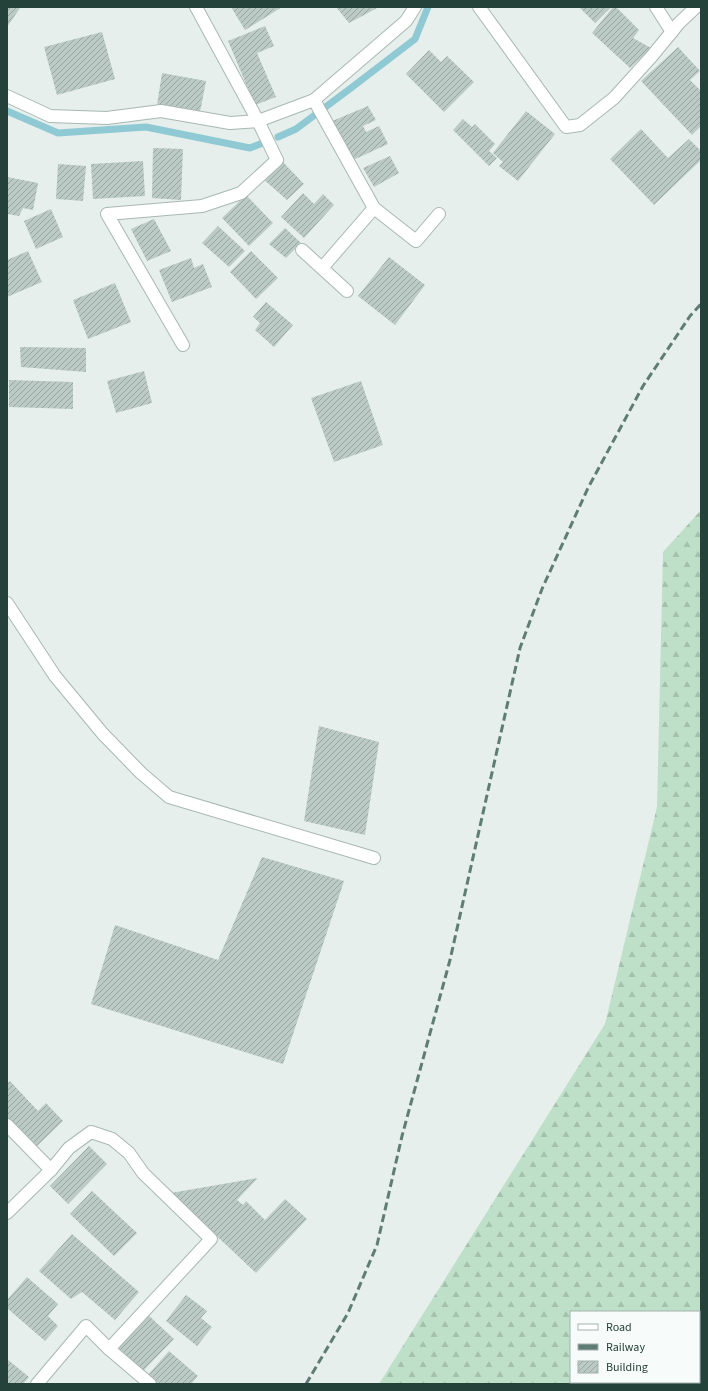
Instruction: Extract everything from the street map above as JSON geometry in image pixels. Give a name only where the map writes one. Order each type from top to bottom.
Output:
[{"type":"street","points":[[183,345],[107,214],[202,206],[241,193],[277,160],[258,121],[196,7]]},
{"type":"street","points":[[7,96],[50,116],[107,118],[161,111],[230,123],[258,121],[314,100],[406,21],[415,7]]},
{"type":"street","points":[[478,7],[566,127],[580,125],[614,98],[696,7]]},
{"type":"street","points":[[656,7],[672,32]]},
{"type":"street","points":[[314,100],[374,208],[416,241],[439,214]]},
{"type":"street","points":[[322,268],[374,208]]},
{"type":"street","points":[[302,250],[347,291]]},
{"type":"street","points":[[7,603],[55,676],[103,734],[141,773],[169,797],[374,858]]},
{"type":"street","points":[[7,1126],[51,1170]]},
{"type":"street","points":[[7,1213],[51,1170],[69,1148],[91,1132],[112,1139],[129,1153],[143,1174],[211,1239],[109,1349]]},
{"type":"street","points":[[37,1384],[86,1326],[109,1349],[150,1384]]},
{"type":"green space","points":[[701,510],[701,1384],[379,1384],[605,1024],[657,807],[663,552]]},
{"type":"building","points":[[7,7],[20,8],[7,27]]},
{"type":"building","points":[[231,7],[282,7],[245,30]]},
{"type":"building","points":[[336,7],[379,7],[349,23]]},
{"type":"building","points":[[579,7],[611,7],[595,23]]},
{"type":"building","points":[[613,7],[616,7],[639,30],[633,38],[651,48],[630,68],[592,33]]},
{"type":"building","points":[[265,26],[274,46],[257,53],[276,97],[255,105],[228,41]]},
{"type":"building","points":[[102,32],[115,79],[57,95],[44,47]]},
{"type":"building","points":[[678,47],[700,71],[690,80],[701,91],[701,126],[692,135],[641,81]]},
{"type":"building","points":[[429,50],[441,62],[447,56],[474,82],[444,112],[406,74]]},
{"type":"building","points":[[162,73],[206,81],[200,112],[157,105]]},
{"type":"building","points":[[368,106],[376,120],[363,126],[366,132],[379,126],[388,144],[351,161],[330,122]]},
{"type":"building","points":[[526,111],[555,134],[518,181],[499,166],[503,162],[493,153]]},
{"type":"building","points":[[463,119],[472,127],[475,124],[495,144],[489,151],[497,158],[489,166],[453,130]]},
{"type":"building","points":[[641,129],[668,158],[689,139],[701,151],[701,160],[654,205],[610,159]]},
{"type":"building","points":[[153,148],[183,149],[181,200],[152,198]]},
{"type":"building","points":[[390,156],[399,173],[374,187],[363,168]]},
{"type":"building","points":[[281,160],[304,184],[287,200],[262,178]]},
{"type":"building","points":[[143,161],[145,196],[93,199],[91,164]]},
{"type":"building","points":[[58,164],[86,166],[83,201],[56,199]]},
{"type":"building","points":[[7,177],[38,183],[33,210],[23,208],[19,216],[7,214]]},
{"type":"building","points":[[303,193],[314,204],[323,194],[334,205],[304,238],[281,217]]},
{"type":"building","points":[[246,195],[273,223],[249,246],[222,218]]},
{"type":"building","points":[[51,209],[63,237],[36,249],[24,221]]},
{"type":"building","points":[[154,219],[171,251],[147,261],[131,229]]},
{"type":"building","points":[[218,226],[245,251],[229,267],[202,243]]},
{"type":"building","points":[[285,228],[301,243],[286,258],[269,244]]},
{"type":"building","points":[[28,251],[42,282],[7,297],[7,260]]},
{"type":"building","points":[[251,251],[278,278],[256,299],[230,272]]},
{"type":"building","points":[[389,257],[425,285],[395,325],[358,296]]},
{"type":"building","points":[[191,258],[194,268],[203,264],[212,287],[172,302],[159,270]]},
{"type":"building","points":[[115,283],[131,322],[88,339],[73,300]]},
{"type":"building","points":[[266,302],[293,325],[274,347],[255,330],[260,323],[253,317]]},
{"type":"building","points":[[20,347],[86,348],[86,372],[21,367]]},
{"type":"building","points":[[144,371],[152,403],[116,413],[107,381]]},
{"type":"building","points":[[9,380],[73,382],[73,409],[9,407]]},
{"type":"building","points":[[361,381],[383,445],[334,462],[311,398]]},
{"type":"building","points":[[319,726],[379,742],[365,835],[304,821]]},
{"type":"building","points":[[262,857],[344,881],[283,1064],[91,1004],[115,925],[218,960]]},
{"type":"building","points":[[10,1081],[38,1111],[46,1103],[63,1121],[34,1149],[7,1117],[7,1084]]},
{"type":"building","points":[[89,1146],[107,1164],[68,1204],[50,1186]]},
{"type":"building","points":[[258,1178],[237,1200],[243,1205],[246,1201],[265,1220],[285,1199],[307,1219],[256,1273],[171,1193]]},
{"type":"building","points":[[92,1191],[137,1233],[114,1256],[70,1214]]},
{"type":"building","points":[[72,1234],[139,1292],[115,1320],[82,1292],[71,1299],[39,1271]]},
{"type":"building","points":[[27,1277],[58,1304],[48,1316],[58,1326],[45,1341],[7,1308],[7,1300]]},
{"type":"building","points":[[186,1295],[207,1311],[201,1318],[212,1327],[197,1346],[166,1321]]},
{"type":"building","points":[[147,1314],[174,1339],[143,1371],[117,1347]]},
{"type":"building","points":[[169,1351],[198,1376],[191,1384],[156,1384],[147,1376]]},
{"type":"building","points":[[7,1359],[29,1377],[23,1384],[7,1384]]},
{"type":"waterway","points":[[278,137],[296,129],[415,39],[428,7]]},
{"type":"waterway","points":[[7,111],[58,133],[146,127],[250,148],[265,142]]},
{"type":"railway","points":[[306,1384],[348,1313],[377,1245],[402,1136],[450,960],[520,648],[542,589],[588,488],[643,386],[690,316],[701,304]]}]
